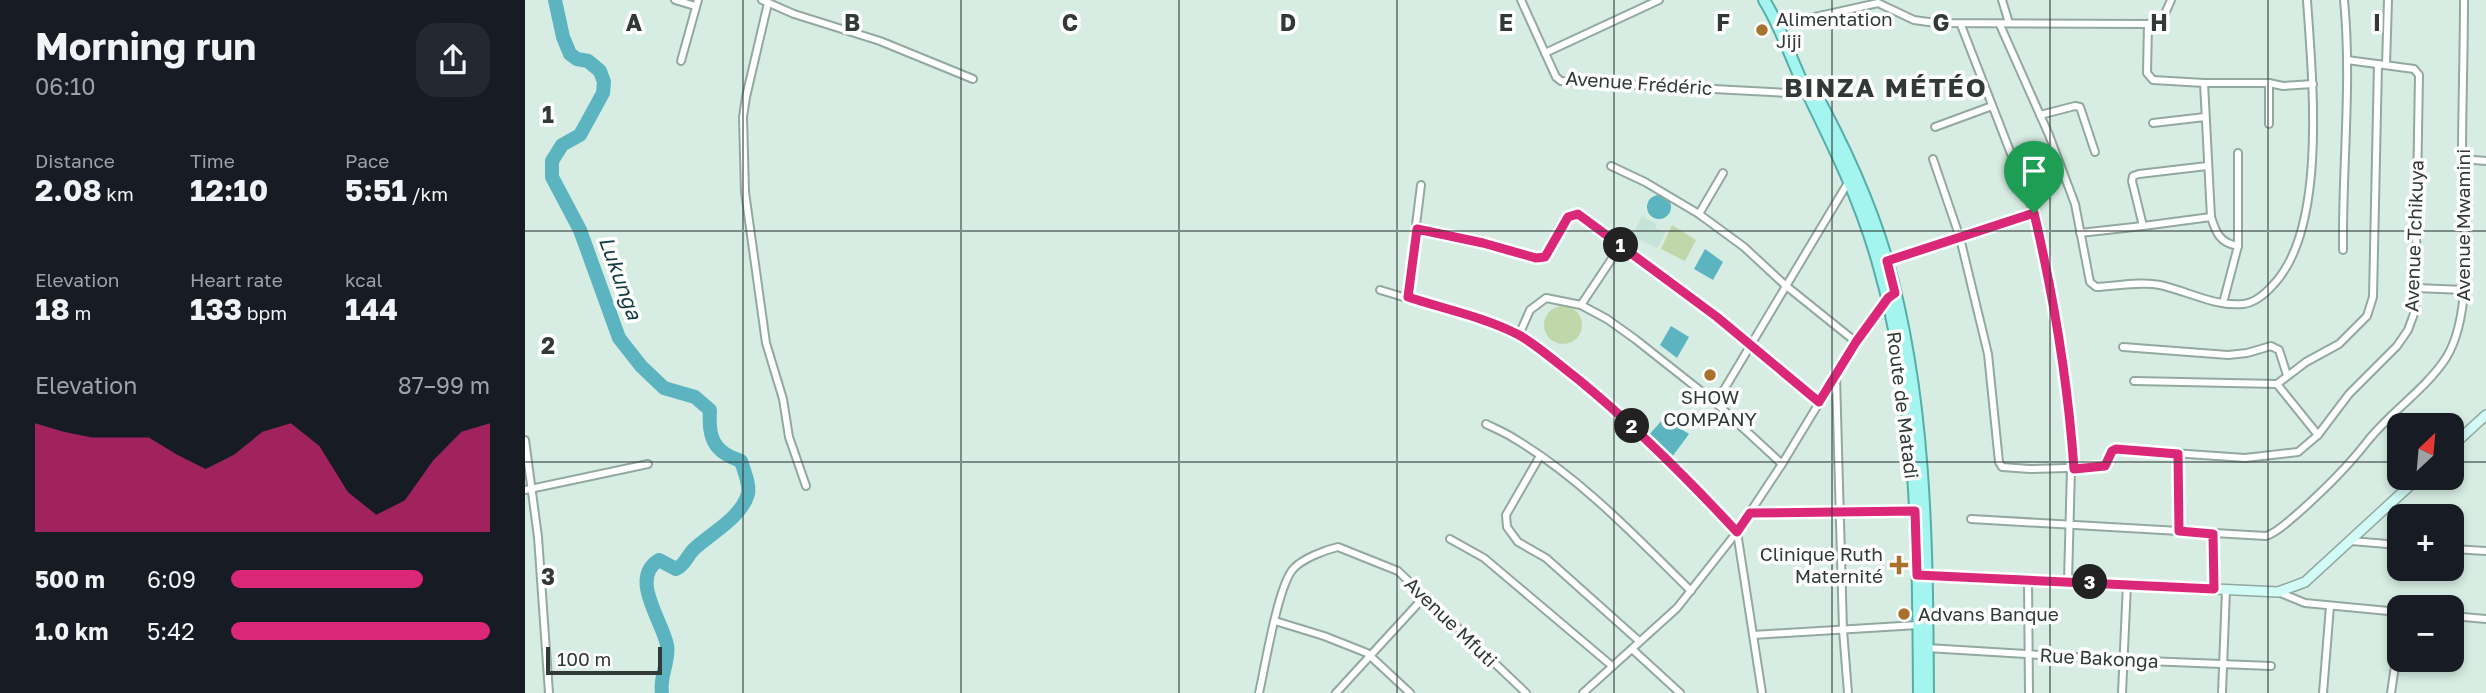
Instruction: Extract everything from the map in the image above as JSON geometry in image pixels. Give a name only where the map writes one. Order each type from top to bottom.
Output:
[{"type":"main road","name":"Route de Matadi","points":[[1764,0],[1788,39],[1887,261],[1924,503],[1919,693]]},
{"type":"main road","points":[[1771,0],[1778,24]]},
{"type":"main road","name":"Route de Matadi","points":[[1778,24],[1806,90],[1845,162],[1849,181],[1891,296]]},
{"type":"main road","name":"Route de Matadi","points":[[1912,419],[1915,511],[1927,648],[1927,693]]},
{"type":"street","points":[[675,0],[696,3],[681,61]]},
{"type":"street","name":"Avenue Frédéric","points":[[1521,0],[1556,77],[1561,80],[1788,93],[1806,90]]},
{"type":"street","points":[[1545,53],[1659,0]]},
{"type":"street","points":[[2002,0],[2009,23]]},
{"type":"street","points":[[1778,24],[1878,1],[1914,20],[1961,25],[2148,24],[2164,16],[2171,0]]},
{"type":"street","points":[[2000,25],[2040,115],[2075,204],[2090,282],[2097,287],[2157,284],[2223,303],[2244,304],[2259,298],[2285,272],[2293,257],[2302,226],[2313,167],[2313,84],[2307,0]]},
{"type":"street","points":[[2343,250],[2342,189],[2347,60],[2344,0]]},
{"type":"street","points":[[2386,65],[2388,0]]},
{"type":"street","name":"Avenue Mwamini","points":[[1971,519],[2266,536],[2273,534],[2325,490],[2373,434],[2430,378],[2446,358],[2457,336],[2464,290],[2464,0]]},
{"type":"street","points":[[806,486],[789,437],[783,399],[766,343],[745,192],[743,129],[746,97],[765,1],[794,14],[880,41],[973,79]]},
{"type":"street","points":[[2148,24],[2147,73],[2153,80],[2269,83],[2283,86],[2313,84]]},
{"type":"street","points":[[1961,25],[2034,213],[2063,360],[2069,396],[2073,469],[2068,581]]},
{"type":"street","name":"Avenue Tchikuya","points":[[1960,238],[1988,354],[2001,467],[2073,469],[2105,466],[2112,451],[2116,449],[2245,458],[2293,453],[2302,449],[2318,435],[2349,394],[2397,346],[2415,311],[2419,75],[2414,69],[2347,60]]},
{"type":"street","points":[[2134,381],[2277,384],[2287,375],[2339,344],[2370,312],[2373,297],[2378,64]]},
{"type":"street","points":[[2204,83],[2211,217],[2219,238],[2238,246]]},
{"type":"street","points":[[2269,83],[2269,124]]},
{"type":"street","points":[[1935,127],[1991,106]]},
{"type":"street","points":[[2040,115],[2080,107],[2095,152]]},
{"type":"street","points":[[2153,122],[2205,117]]},
{"type":"street","points":[[2223,303],[2238,246],[2238,153]]},
{"type":"street","points":[[1933,159],[1960,238]]},
{"type":"street","points":[[2462,159],[2486,161]]},
{"type":"street","points":[[1611,166],[1645,182],[1699,214],[1744,247],[1785,285],[1856,342]]},
{"type":"street","points":[[2143,226],[2133,176],[2207,166]]},
{"type":"street","points":[[1699,214],[1723,173]]},
{"type":"street","points":[[1716,403],[1849,181]]},
{"type":"street","points":[[1408,297],[1421,185]]},
{"type":"street","points":[[1887,261],[2034,213]]},
{"type":"street","points":[[1417,229],[1536,258],[1545,257],[1568,217],[1578,214],[1752,345],[1819,402]]},
{"type":"street","points":[[2080,233],[2211,217]]},
{"type":"street","points":[[1581,306],[1622,245]]},
{"type":"street","points":[[2416,288],[2464,290]]},
{"type":"street","points":[[1380,290],[1493,324],[1519,335],[1612,408],[1683,473],[1737,532],[1762,693]]},
{"type":"street","points":[[1583,693],[1677,608],[1737,532],[1856,342],[1891,296]]},
{"type":"street","points":[[1519,335],[1530,310],[1546,298],[1581,306],[1607,319],[1635,339],[1716,403],[1782,464]]},
{"type":"street","points":[[2123,348],[2228,355],[2271,346],[2279,350],[2287,375]]},
{"type":"street","points":[[1836,375],[1847,693]]},
{"type":"street","points":[[2277,384],[2318,435]]},
{"type":"street","points":[[2464,435],[2486,415]]},
{"type":"street","points":[[1486,424],[1540,456],[1618,518],[1691,591]]},
{"type":"street","points":[[525,440],[533,487],[544,602],[549,693]]},
{"type":"street","points":[[2178,454],[2179,531]]},
{"type":"street","points":[[1540,456],[1506,515],[1507,527],[1518,542],[1546,558],[1639,641]]},
{"type":"street","points":[[525,490],[648,464]]},
{"type":"street","points":[[2279,592],[2305,582],[2405,490]]},
{"type":"street","points":[[1750,513],[1915,511]]},
{"type":"street","points":[[2213,534],[2214,589]]},
{"type":"street","points":[[1450,539],[1484,558],[1612,666]]},
{"type":"street","points":[[2351,541],[2387,544]]},
{"type":"street","name":"Avenue Mfuti","points":[[1275,621],[1280,596],[1295,567],[1338,547],[1398,571],[1526,693]]},
{"type":"street","points":[[2464,550],[2486,551]]},
{"type":"street","points":[[1922,575],[2279,592],[2305,603],[2387,611]]},
{"type":"street","points":[[2028,581],[2029,693]]},
{"type":"street","points":[[2122,693],[2127,584]]},
{"type":"street","points":[[2222,693],[2226,590]]},
{"type":"street","points":[[1336,693],[1425,596]]},
{"type":"street","points":[[2323,693],[2330,606]]},
{"type":"street","points":[[2464,617],[2486,619]]},
{"type":"street","points":[[1259,693],[1275,621],[1324,636],[1371,656],[1410,693]]},
{"type":"street","points":[[1753,635],[1919,625]]},
{"type":"street","name":"Rue Bakonga","points":[[1927,648],[2271,666]]},
{"type":"street","points":[[1632,649],[1680,693]]},
{"type":"street","points":[[2391,693],[2394,672]]},
{"type":"shaded area","points":[[1642,216],[1657,224],[1655,228],[1666,233],[1657,248],[1632,236]]},
{"type":"green space","points":[[1672,225],[1696,240],[1685,261],[1661,249]]},
{"type":"green space","points":[[1563,306],[1576,312],[1582,325],[1576,338],[1563,344],[1550,338],[1544,325],[1550,312]]},
{"type":"water","points":[[1659,195],[1670,202],[1671,207],[1664,218],[1659,219],[1648,212],[1647,207],[1654,196]]},
{"type":"water","points":[[1705,249],[1723,262],[1713,280],[1694,269]]},
{"type":"water","points":[[1671,326],[1689,337],[1677,358],[1660,345]]},
{"type":"water","points":[[1664,418],[1689,434],[1672,457],[1648,436]]},
{"type":"waterway","name":"Lukunga","points":[[555,0],[563,37],[570,54],[577,59],[588,61],[600,71],[604,82],[603,93],[580,135],[562,145],[552,161],[552,177],[580,230],[619,338],[641,366],[664,388],[695,397],[710,410],[710,428],[714,442],[724,453],[741,461],[748,486],[748,494],[739,510],[694,549],[682,565],[676,569],[659,560],[647,577],[650,600],[667,645],[662,693]]},
{"type":"place","name":"Alimentation Jiji","points":[[1762,30]]},
{"type":"place","name":"SHOW COMPANY","points":[[1710,375]]},
{"type":"place","name":"Clinique Ruth Maternité","points":[[1899,565]]},
{"type":"place","name":"Advans Banque","points":[[1904,614]]},
{"type":"district","name":"BINZA MÉTÉO","points":[[1886,88]]},
{"type":"route","points":[[2034,213],[2069,396],[2074,469],[2105,466],[2112,451],[2116,449],[2178,454],[2179,531],[2213,534],[2214,589],[1917,575],[1915,511],[1750,513],[1737,532],[1683,473],[1612,408],[1543,352],[1519,335],[1493,324],[1408,297],[1417,229],[1536,258],[1545,257],[1568,217],[1578,214],[1717,317],[1819,402],[1856,342],[1888,298],[1895,293],[1887,261],[2034,213]]}]
